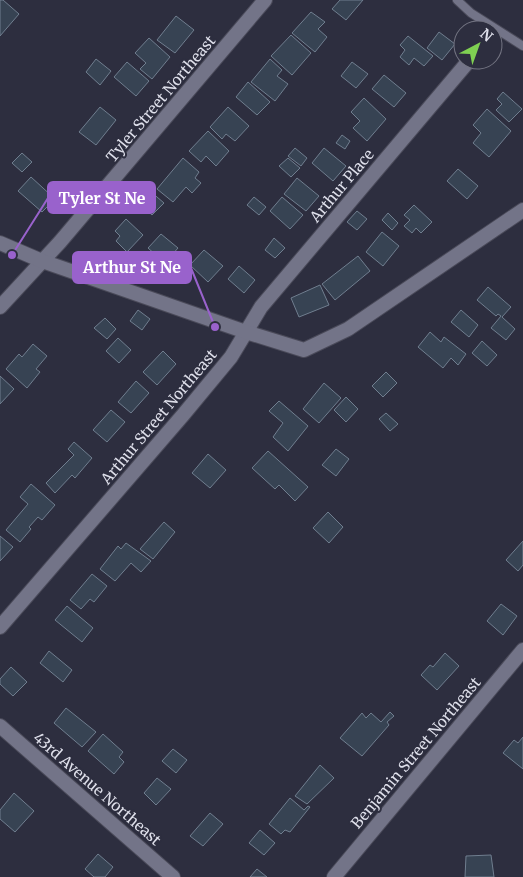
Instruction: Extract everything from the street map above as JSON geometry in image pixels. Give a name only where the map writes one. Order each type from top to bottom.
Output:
[{"type":"street","name":"Tyler Street Northeast","points":[[0,307],[67,235],[265,0]]},
{"type":"street","name":"Arthur Place","points":[[246,332],[261,307],[462,70]]},
{"type":"street","points":[[0,243],[42,261],[246,332],[304,350],[348,328],[523,210]]},
{"type":"street","name":"Arthur Street Northeast","points":[[0,627],[183,415],[231,357],[246,332]]},
{"type":"street","name":"Benjamin Street Northeast","points":[[334,877],[523,650]]},
{"type":"street","name":"43rd Avenue Northeast","points":[[0,726],[173,877]]},
{"type":"lane","points":[[457,0],[471,13],[523,46]]},
{"type":"building","points":[[0,0],[3,0],[19,14],[0,36]]},
{"type":"building","points":[[340,0],[363,0],[346,20],[332,9]]},
{"type":"building","points":[[311,12],[325,22],[318,29],[327,37],[315,52],[292,33]]},
{"type":"building","points":[[176,16],[194,30],[175,53],[157,40]]},
{"type":"building","points":[[439,32],[453,42],[453,46],[442,60],[427,48]]},
{"type":"building","points":[[291,35],[311,53],[292,75],[271,56]]},
{"type":"building","points":[[408,36],[433,56],[424,66],[414,58],[409,65],[400,57],[405,50],[400,45]]},
{"type":"building","points":[[149,38],[170,57],[152,79],[140,69],[146,63],[135,53]]},
{"type":"building","points":[[96,59],[111,71],[100,85],[86,72]]},
{"type":"building","points":[[270,59],[282,70],[277,76],[288,84],[275,101],[251,82]]},
{"type":"building","points":[[127,62],[149,81],[136,96],[114,77]]},
{"type":"building","points":[[352,62],[368,74],[356,88],[341,76]]},
{"type":"building","points":[[384,75],[406,93],[394,107],[372,89]]},
{"type":"building","points":[[248,82],[270,102],[257,115],[236,97]]},
{"type":"building","points":[[503,92],[522,109],[509,122],[496,110],[502,104],[497,99]]},
{"type":"building","points":[[364,98],[386,119],[367,141],[353,128],[360,121],[351,112]]},
{"type":"building","points":[[100,107],[116,120],[96,145],[79,132]]},
{"type":"building","points":[[228,107],[249,126],[235,141],[226,134],[222,139],[210,127]]},
{"type":"building","points":[[487,109],[511,131],[489,157],[473,143],[481,133],[473,125]]},
{"type":"building","points":[[208,131],[229,151],[216,166],[206,156],[201,162],[189,151]]},
{"type":"building","points":[[342,135],[350,141],[345,149],[336,143]]},
{"type":"building","points":[[295,148],[307,158],[301,166],[288,156]]},
{"type":"building","points":[[324,148],[346,166],[333,181],[312,163]]},
{"type":"building","points":[[22,153],[32,162],[22,172],[12,163]]},
{"type":"building","points":[[183,158],[199,172],[195,178],[201,183],[192,193],[186,187],[173,202],[157,189]]},
{"type":"building","points":[[288,158],[300,168],[291,177],[279,166]]},
{"type":"building","points":[[458,169],[478,186],[467,199],[447,181]]},
{"type":"building","points":[[31,177],[55,199],[42,212],[18,191]]},
{"type":"building","points":[[297,178],[319,196],[306,211],[284,194]]},
{"type":"building","points":[[150,191],[164,203],[152,215],[139,203]]},
{"type":"building","points":[[254,197],[266,207],[259,215],[247,205]]},
{"type":"building","points":[[282,197],[303,215],[290,229],[270,211]]},
{"type":"building","points":[[414,205],[432,222],[421,233],[416,228],[412,233],[404,226],[410,220],[404,215]]},
{"type":"building","points":[[357,211],[367,219],[357,230],[347,222]]},
{"type":"building","points":[[388,213],[398,223],[392,230],[382,220]]},
{"type":"building","points":[[126,219],[143,235],[127,252],[116,241],[120,236],[115,231]]},
{"type":"building","points":[[382,232],[399,246],[383,266],[366,252]]},
{"type":"building","points":[[161,234],[178,248],[165,263],[148,248]]},
{"type":"building","points":[[274,238],[285,248],[275,258],[265,250]]},
{"type":"building","points":[[204,250],[223,266],[208,282],[190,265]]},
{"type":"building","points":[[358,256],[370,271],[335,300],[322,284]]},
{"type":"building","points":[[239,266],[255,280],[244,293],[228,279]]},
{"type":"building","points":[[320,285],[329,305],[299,317],[291,298]]},
{"type":"building","points":[[488,287],[511,307],[502,317],[515,329],[506,340],[491,328],[501,316],[498,314],[496,316],[477,300]]},
{"type":"building","points":[[138,310],[150,319],[142,330],[130,321]]},
{"type":"building","points":[[461,310],[478,325],[469,337],[451,322]]},
{"type":"building","points":[[105,318],[116,329],[107,339],[94,328]]},
{"type":"building","points":[[430,332],[441,342],[444,337],[466,354],[458,365],[451,358],[443,368],[418,347]]},
{"type":"building","points":[[118,338],[131,350],[119,363],[106,351]]},
{"type":"building","points":[[482,341],[497,355],[487,366],[472,353]]},
{"type":"building","points":[[33,344],[47,356],[36,369],[40,372],[27,388],[6,369],[19,354],[22,357]]},
{"type":"building","points":[[163,351],[176,364],[157,385],[143,372]]},
{"type":"building","points":[[386,372],[397,383],[383,397],[372,386]]},
{"type":"building","points":[[0,376],[14,389],[0,404]]},
{"type":"building","points":[[136,381],[149,393],[131,413],[118,402]]},
{"type":"building","points":[[324,383],[341,398],[319,423],[303,409]]},
{"type":"building","points":[[346,397],[358,409],[346,422],[334,410]]},
{"type":"building","points":[[279,401],[308,426],[288,451],[273,437],[283,423],[269,411]]},
{"type":"building","points":[[111,410],[125,422],[107,442],[93,430]]},
{"type":"building","points":[[386,413],[398,424],[390,431],[379,419]]},
{"type":"building","points":[[74,442],[92,458],[75,478],[72,475],[55,493],[46,483],[74,455],[68,449]]},
{"type":"building","points":[[336,449],[349,459],[336,476],[322,465]]},
{"type":"building","points":[[268,451],[308,487],[295,501],[279,485],[275,489],[252,468]]},
{"type":"building","points":[[208,454],[226,470],[210,488],[192,473]]},
{"type":"building","points":[[31,484],[55,505],[42,520],[38,517],[20,542],[6,530],[28,504],[20,497]]},
{"type":"building","points":[[328,512],[343,527],[329,543],[313,528]]},
{"type":"building","points":[[164,522],[175,532],[153,559],[140,549]]},
{"type":"building","points":[[0,536],[13,547],[0,561]]},
{"type":"building","points":[[523,541],[523,565],[518,571],[506,560]]},
{"type":"building","points":[[126,543],[151,561],[141,572],[131,563],[115,581],[100,569],[118,546],[121,549]]},
{"type":"building","points":[[92,574],[107,586],[94,602],[90,599],[81,609],[70,600]]},
{"type":"building","points":[[501,604],[517,616],[503,635],[487,621]]},
{"type":"building","points":[[67,606],[93,628],[82,642],[55,620]]},
{"type":"building","points":[[49,651],[72,670],[63,682],[40,663]]},
{"type":"building","points":[[445,653],[459,666],[437,690],[421,675],[430,665],[433,667]]},
{"type":"building","points":[[11,667],[27,682],[13,696],[0,684],[0,679]]},
{"type":"building","points":[[66,708],[96,732],[82,747],[54,723]]},
{"type":"building","points":[[390,712],[394,716],[387,722],[389,725],[362,756],[340,738],[362,713],[366,718],[371,713],[381,722]]},
{"type":"building","points":[[103,734],[123,752],[119,757],[124,762],[114,774],[88,751]]},
{"type":"building","points":[[523,737],[523,769],[503,753],[514,740],[518,743]]},
{"type":"building","points":[[173,749],[187,760],[176,773],[162,761]]},
{"type":"building","points":[[320,765],[334,778],[307,804],[295,796]]},
{"type":"building","points":[[157,778],[171,789],[156,805],[144,793]]},
{"type":"building","points":[[14,793],[34,811],[15,832],[0,819],[0,810]]},
{"type":"building","points":[[290,798],[304,810],[308,806],[310,807],[290,832],[285,830],[281,834],[269,824]]},
{"type":"building","points":[[210,813],[223,824],[203,846],[190,836]]},
{"type":"building","points":[[260,830],[275,843],[264,855],[249,843]]},
{"type":"building","points":[[98,854],[113,867],[105,877],[94,877],[85,869]]},
{"type":"building","points":[[491,855],[494,877],[465,877],[466,856]]},
{"type":"building","points":[[257,869],[267,877],[250,877]]},
{"type":"place","name":"Tyler St Ne","points":[[12,255]]},
{"type":"place","name":"Arthur St Ne","points":[[215,327]]}]
